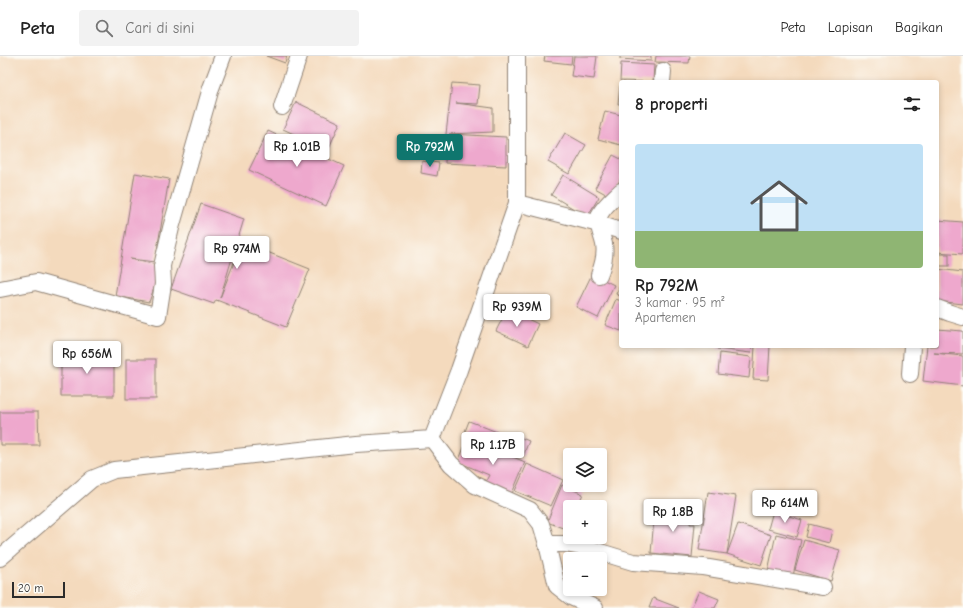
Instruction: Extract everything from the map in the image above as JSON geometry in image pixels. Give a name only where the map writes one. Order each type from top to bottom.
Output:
[{"type":"street","points":[[0,289],[36,282],[158,316],[163,284],[162,266],[171,228],[211,88],[223,56]]},
{"type":"street","points":[[282,107],[299,56]]},
{"type":"street","points":[[432,439],[459,370],[517,203],[517,56]]},
{"type":"street","points":[[600,275],[604,265],[604,252],[599,216],[619,193]]},
{"type":"street","points":[[517,203],[619,230]]},
{"type":"street","points":[[939,309],[950,314],[963,317]]},
{"type":"street","points":[[910,374],[912,348]]},
{"type":"street","points":[[432,439],[451,464],[475,485],[530,510],[540,524],[547,544],[557,586],[571,597],[595,608]]},
{"type":"street","points":[[0,558],[92,479],[114,470],[356,444],[432,439]]},
{"type":"street","points":[[547,544],[565,544],[587,548],[633,562],[703,567],[823,587]]},
{"type":"building","points":[[266,56],[287,56],[285,63]]},
{"type":"building","points":[[545,56],[572,56],[571,64],[544,61]]},
{"type":"building","points":[[574,56],[597,56],[594,79],[571,76]]},
{"type":"building","points":[[620,56],[651,56],[651,61],[620,59]]},
{"type":"building","points":[[656,56],[690,56],[689,63],[655,62]]},
{"type":"building","points":[[621,63],[654,65],[653,80],[620,80]]},
{"type":"building","points":[[452,83],[480,85],[478,104],[456,103],[493,108],[493,132],[449,134],[506,137],[506,166],[445,163],[446,134]]},
{"type":"building","points":[[296,102],[340,123],[328,150],[283,129]]},
{"type":"building","points":[[605,111],[619,114],[619,144],[598,139]]},
{"type":"building","points":[[268,131],[344,166],[326,206],[249,170]]},
{"type":"building","points":[[565,133],[586,145],[569,174],[548,162]]},
{"type":"building","points":[[613,155],[619,158],[619,182],[611,197],[595,188]]},
{"type":"building","points":[[422,161],[439,163],[437,176],[421,173]]},
{"type":"building","points":[[135,173],[169,179],[155,262],[130,259],[162,266],[149,302],[115,296]]},
{"type":"building","points":[[563,175],[599,197],[587,217],[551,195]]},
{"type":"building","points":[[201,204],[244,219],[220,298],[242,242],[310,269],[286,327],[216,300],[214,304],[171,289]]},
{"type":"building","points":[[939,220],[963,222],[963,254],[939,252]]},
{"type":"building","points":[[939,254],[949,254],[949,266],[939,266]]},
{"type":"building","points":[[939,269],[963,272],[963,304],[939,301]]},
{"type":"building","points":[[592,274],[614,285],[598,318],[576,307]]},
{"type":"building","points":[[619,287],[619,296],[616,294]]},
{"type":"building","points":[[616,299],[619,300],[619,330],[605,325]]},
{"type":"building","points":[[507,309],[538,324],[528,346],[496,331]]},
{"type":"building","points":[[939,329],[963,331],[963,354],[934,353],[963,356],[963,386],[923,381],[927,348],[939,348]]},
{"type":"building","points":[[717,348],[752,348],[751,353]]},
{"type":"building","points":[[755,348],[770,348],[768,380],[753,379]]},
{"type":"building","points":[[720,353],[751,357],[749,378],[718,374]]},
{"type":"building","points":[[61,354],[114,355],[114,396],[61,396]]},
{"type":"building","points":[[126,359],[156,359],[156,399],[126,399]]},
{"type":"building","points":[[0,412],[38,412],[39,445],[0,445]]},
{"type":"building","points":[[469,421],[507,436],[501,449],[464,434]]},
{"type":"building","points":[[509,433],[529,441],[523,456],[503,448]]},
{"type":"building","points":[[468,438],[525,462],[511,496],[484,485],[489,475],[458,462]]},
{"type":"building","points":[[527,464],[563,480],[551,506],[515,491]]},
{"type":"building","points":[[562,485],[563,492],[578,492],[583,494],[580,500],[563,500],[563,528],[547,522]]},
{"type":"building","points":[[708,492],[736,496],[727,554],[699,550]]},
{"type":"building","points":[[765,496],[794,502],[791,514],[763,508]]},
{"type":"building","points":[[655,507],[691,511],[690,524],[695,524],[692,557],[651,553]]},
{"type":"building","points":[[773,511],[802,520],[797,537],[768,529]]},
{"type":"building","points":[[738,524],[771,535],[761,565],[727,554]]},
{"type":"building","points":[[809,524],[832,530],[829,543],[806,537]]},
{"type":"building","points":[[776,534],[801,540],[793,576],[768,571]]},
{"type":"building","points":[[804,540],[840,550],[831,581],[795,570]]},
{"type":"building","points":[[699,591],[719,599],[715,608],[691,608]]},
{"type":"building","points":[[653,598],[679,608],[649,608]]}]
